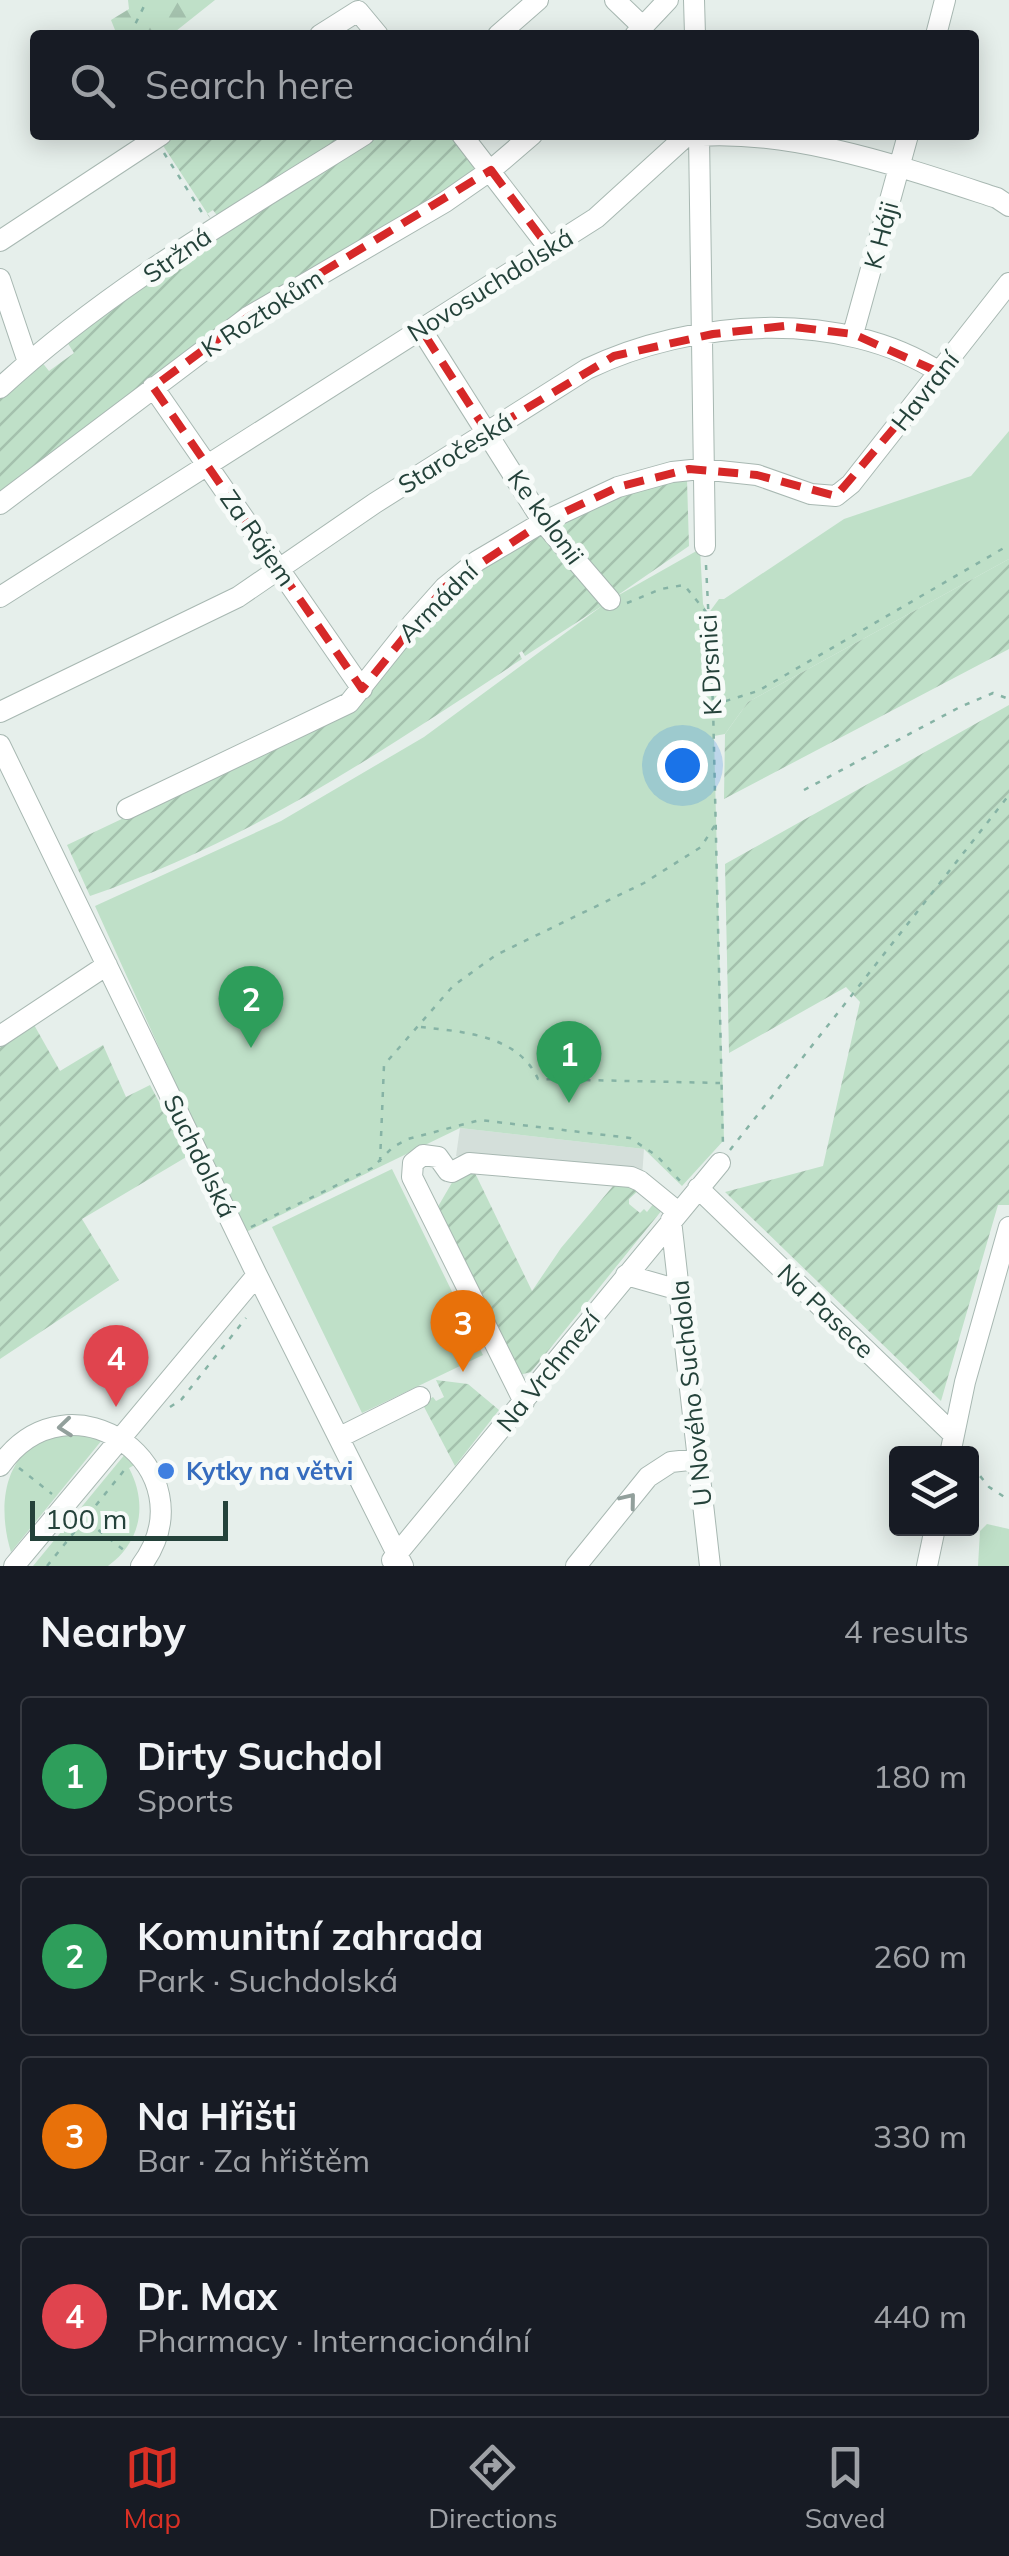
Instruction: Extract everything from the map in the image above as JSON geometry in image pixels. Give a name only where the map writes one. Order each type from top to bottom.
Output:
[{"type":"street","points":[[504,30],[538,0]]},
{"type":"street","points":[[615,0],[638,30]]},
{"type":"street","points":[[640,30],[668,0]]},
{"type":"street","points":[[694,0],[695,30]]},
{"type":"street","points":[[937,30],[945,0]]},
{"type":"street","points":[[328,30],[358,11],[374,30]]},
{"type":"street","points":[[0,242],[153,140]]},
{"type":"street","name":"Stržná","points":[[0,388],[28,362],[214,229],[356,140]]},
{"type":"street","points":[[466,140],[549,248]]},
{"type":"street","name":"K Roztokům","points":[[0,504],[248,317],[445,202],[526,140]]},
{"type":"street","name":"Novosuchdolská","points":[[0,597],[596,218],[682,140]]},
{"type":"street","points":[[699,140],[705,546]]},
{"type":"street","points":[[770,140],[799,142],[900,166],[997,198],[1009,206]]},
{"type":"street","name":"K Háji","points":[[853,334],[907,140]]},
{"type":"street","name":"Havraní","points":[[836,496],[851,484],[1009,283]]},
{"type":"street","points":[[1,286],[28,362]]},
{"type":"street","name":"Staročeská","points":[[0,712],[238,597],[375,503],[614,356],[700,336],[786,326],[853,334],[898,350],[940,372]]},
{"type":"street","name":"Ke kolonii","points":[[421,329],[543,522],[610,600]]},
{"type":"street","name":"Za Rájem","points":[[154,387],[362,689]]},
{"type":"street","name":"Armádní","points":[[127,809],[151,806],[350,703],[412,624],[477,560],[543,522],[618,487],[672,472],[702,469],[757,475],[811,494],[836,496]]},
{"type":"street","name":"Suchdolská","points":[[0,745],[257,1275],[340,1437],[396,1562]]},
{"type":"street","points":[[0,1036],[107,965]]},
{"type":"street","points":[[426,1203],[449,1176],[438,1157],[424,1155],[414,1163],[412,1177],[524,1402]]},
{"type":"street","points":[[695,1191],[720,1162]]},
{"type":"street","points":[[448,1171],[470,1164],[630,1177],[640,1180],[674,1216]]},
{"type":"street","name":"Na Vrchmezí","points":[[396,1562],[695,1191]]},
{"type":"street","name":"Na Pasece","points":[[695,1191],[951,1444]]},
{"type":"street","name":"U Nového Suchdola","points":[[674,1216],[710,1566]]},
{"type":"street","points":[[951,1444],[1009,1227]]},
{"type":"street","points":[[14,1566],[257,1275]]},
{"type":"street","name":"U Nového Suchdola","points":[[626,1275],[679,1290]]},
{"type":"street","points":[[340,1437],[420,1398]]},
{"type":"street","points":[[2,1459],[30,1437],[60,1426],[92,1427],[121,1439],[138,1453],[152,1473],[161,1508],[154,1544],[142,1566],[124,1552]]},
{"type":"street","points":[[576,1566],[648,1477],[671,1462],[698,1458]]},
{"type":"street","points":[[927,1566],[933,1536]]},
{"type":"street","points":[[0,1556],[7,1566]]},
{"type":"path","points":[[133,30],[148,0]]},
{"type":"path","points":[[160,140],[208,221]]},
{"type":"path","name":"K Drsnici","points":[[705,546],[724,1140],[720,1162]]},
{"type":"path","points":[[713,706],[758,691],[1009,546]]},
{"type":"path","points":[[610,600],[620,604],[684,585],[708,614]]},
{"type":"path","points":[[804,790],[960,707],[993,693],[1009,699]]},
{"type":"path","points":[[720,1162],[1009,795]]},
{"type":"path","points":[[380,1162],[384,1064],[453,986],[496,955],[644,883],[701,847],[716,824]]},
{"type":"path","points":[[418,1027],[456,1031],[513,1047],[538,1079],[721,1083]]},
{"type":"path","points":[[249,1228],[380,1162],[393,1147],[408,1139],[480,1120],[630,1138],[657,1156],[695,1191]]},
{"type":"path","points":[[168,1408],[182,1400],[246,1318]]},
{"type":"path","points":[[47,1566],[138,1453]]},
{"type":"path","points":[[979,1475],[1009,1500]]},
{"type":"highlighted area","points":[[491,170],[549,248],[421,329],[487,432],[614,356],[713,334],[785,326],[853,334],[941,373],[836,496],[757,475],[689,469],[618,487],[543,522],[445,587],[362,689],[153,387],[248,317]]},
{"type":"shaded area","points":[[460,1128],[644,1149],[642,1177],[456,1156]]},
{"type":"green space","points":[[128,0],[215,0],[177,30],[115,30],[111,20],[129,9]]},
{"type":"green space","points":[[169,140],[343,140],[219,218],[213,210],[208,214],[162,144]]},
{"type":"green space","points":[[373,140],[455,140],[474,163],[474,171],[64,443],[0,491],[0,396],[41,361],[49,371],[74,353],[67,342],[174,264]]},
{"type":"green space","points":[[1009,431],[1009,559],[748,702],[725,734],[714,736],[724,1140],[682,1186],[644,1149],[460,1128],[246,1232],[95,906],[281,821],[424,737],[610,600],[700,549],[703,604],[708,614],[719,599],[844,519],[971,476]]},
{"type":"green space","points":[[687,480],[689,546],[618,595],[556,526],[608,501]]},
{"type":"green space","points":[[542,533],[605,604],[525,656],[522,651],[522,659],[314,791],[207,848],[90,896],[67,845],[347,712],[469,576]]},
{"type":"green space","points":[[1009,559],[1009,649],[724,799],[725,734],[748,702]]},
{"type":"green space","points":[[1009,705],[1009,1205],[998,1205],[941,1401],[725,1192],[823,1166],[860,1002],[846,987],[729,1053],[725,864]]},
{"type":"green space","points":[[33,1023],[60,1071],[103,1045],[126,1097],[150,1085],[188,1156],[82,1219],[119,1280],[0,1359],[0,1044]]},
{"type":"green space","points":[[392,1169],[483,1355],[362,1413],[272,1227]]},
{"type":"green space","points":[[475,1173],[532,1291],[561,1248],[613,1186],[622,1184],[639,1190],[629,1204],[640,1213],[644,1209],[647,1212],[654,1203],[662,1210],[531,1372],[519,1375],[436,1210],[457,1174]]},
{"type":"green space","points":[[436,1380],[468,1384],[499,1410],[455,1466],[422,1403],[444,1397]]},
{"type":"green space","points":[[81,1435],[102,1440],[11,1552],[4,1509],[15,1466],[39,1442]]},
{"type":"green space","points":[[126,1453],[138,1463],[129,1468],[139,1508],[128,1546],[108,1566],[33,1566]]},
{"type":"green space","points":[[987,1524],[1009,1529],[1009,1566],[978,1566],[980,1531]]},
{"type":"place","name":"Komunitní zahrada","points":[[251,1048]]},
{"type":"place","name":"Dirty Suchdol","points":[[569,1103]]},
{"type":"place","name":"Na Hřišti","points":[[463,1372]]},
{"type":"place","name":"Dr. Max","points":[[116,1407]]},
{"type":"place","name":"Kytky na větvi","points":[[166,1471]]}]
